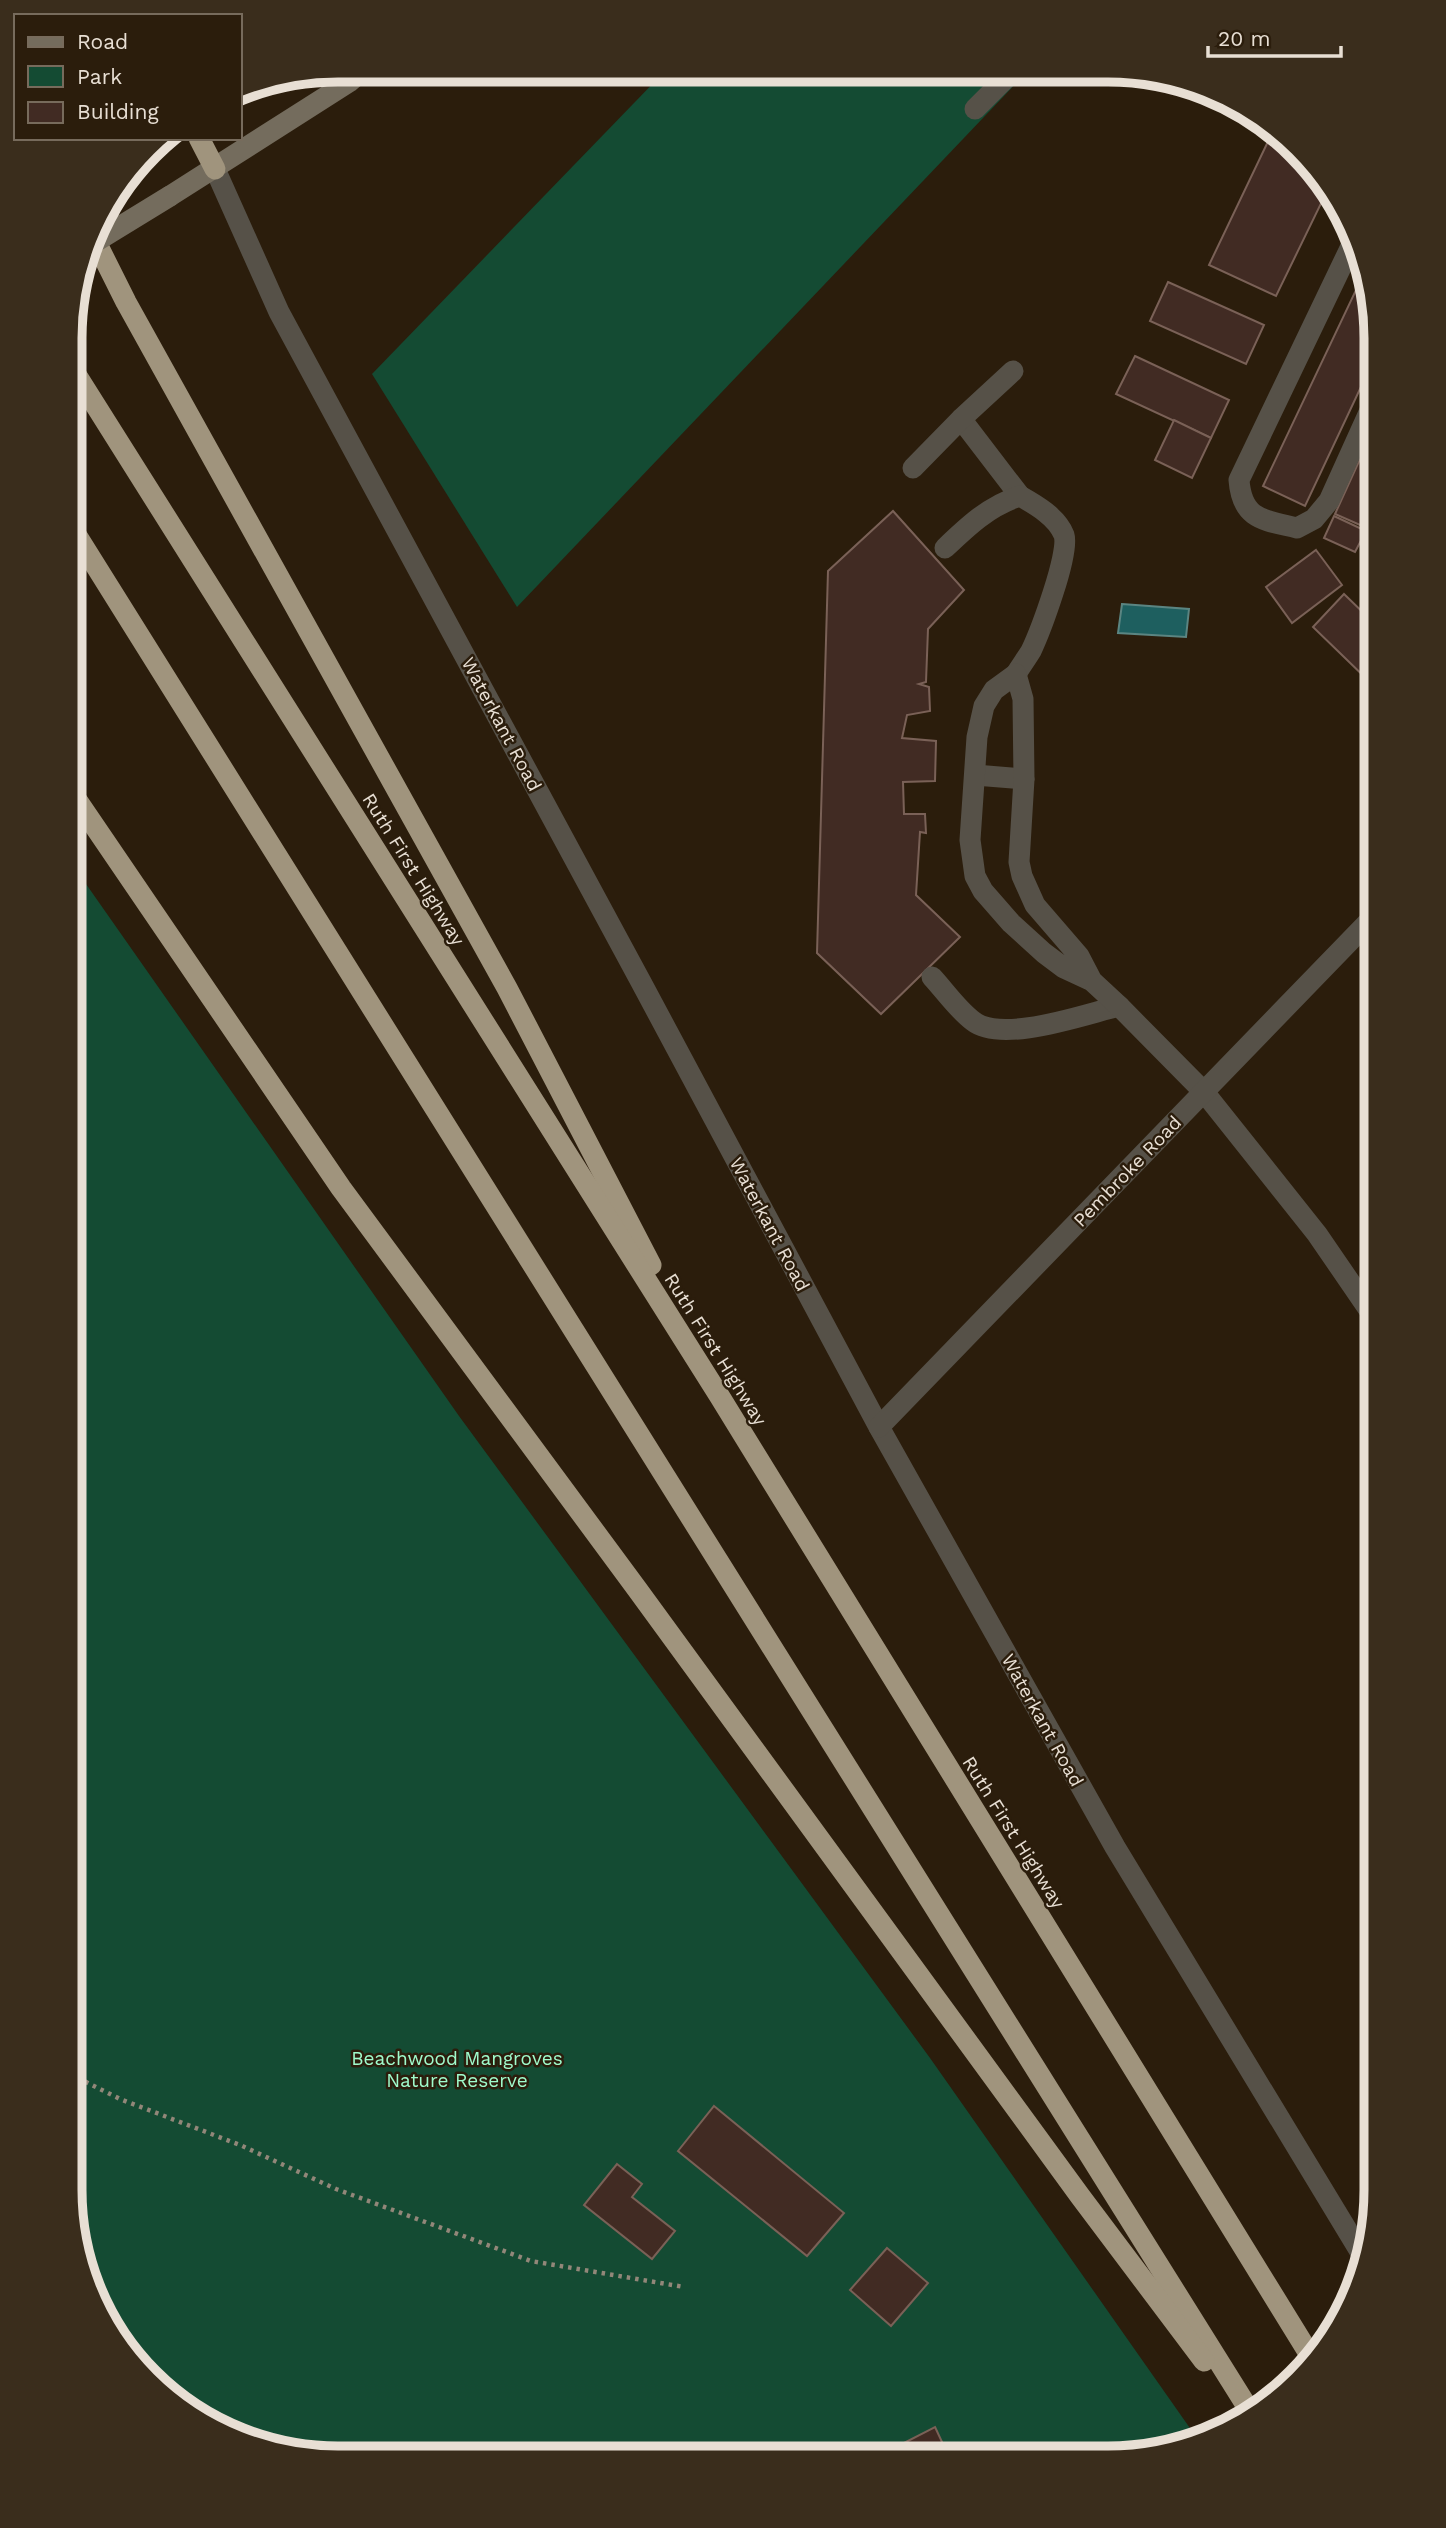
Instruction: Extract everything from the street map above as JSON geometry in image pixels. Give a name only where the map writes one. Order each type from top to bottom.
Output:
[{"type":"highway","points":[[200,140],[215,169]]},
{"type":"highway","points":[[99,248],[126,302],[507,988],[720,1397]]},
{"type":"highway","name":"Ruth First Highway","points":[[82,384],[720,1397],[1307,2350]]},
{"type":"highway","points":[[82,544],[1246,2405]]},
{"type":"highway","points":[[82,808],[341,1188],[1080,2196],[1240,2409]]},
{"type":"main road","points":[[104,237],[215,169],[349,82]]},
{"type":"street","points":[[975,109],[1002,82]]},
{"type":"street","name":"Waterkant Road","points":[[215,169],[278,312],[879,1427],[1115,1847],[1357,2247]]},
{"type":"street","points":[[1348,252],[1239,480],[1240,497],[1247,508],[1259,519],[1297,528],[1314,519],[1329,500],[1364,423]]},
{"type":"street","points":[[913,468],[1013,371]]},
{"type":"street","points":[[961,419],[1020,496],[1054,520],[1065,537],[1063,556],[1051,597],[1031,649],[1016,674],[994,690],[984,706],[977,737],[970,839],[975,876],[983,891],[1011,923],[1064,968],[1092,981],[1204,1092],[1317,1234],[1364,1303]]},
{"type":"street","points":[[945,548],[976,519],[1001,502],[1020,496]]},
{"type":"street","points":[[1016,674],[1023,699],[1024,779],[1019,862],[1022,877],[1035,905],[1079,956],[1092,981]]},
{"type":"street","points":[[975,775],[1024,779]]},
{"type":"street","name":"Pembroke Road","points":[[879,1427],[1364,926]]},
{"type":"street","points":[[932,978],[974,1023],[1001,1031],[1032,1027],[1119,1006]]},
{"type":"path","points":[[82,2080],[120,2099],[240,2145],[336,2189],[531,2261],[684,2287]]},
{"type":"green space","points":[[654,82],[1017,82],[517,607],[372,374]]},
{"type":"green space","name":"Beachwood Mangroves Nature Reserve","points":[[82,878],[459,1416],[930,2058],[1192,2431],[1141,2444],[1107,2446],[305,2444],[240,2426],[196,2403],[157,2371],[125,2332],[102,2288],[91,2256],[84,2223],[82,2189]]},
{"type":"water","points":[[1122,604],[1189,609],[1186,637],[1118,633]]},
{"type":"building","points":[[1269,140],[1289,157],[1323,199],[1276,296],[1209,265]]},
{"type":"building","points":[[1168,282],[1264,325],[1246,364],[1150,321]]},
{"type":"building","points":[[1358,285],[1362,305],[1364,381],[1305,506],[1263,486]]},
{"type":"building","points":[[1135,356],[1229,400],[1211,438],[1116,394]]},
{"type":"building","points":[[1174,420],[1211,438],[1192,478],[1155,460]]},
{"type":"building","points":[[1364,450],[1364,527],[1335,514]]},
{"type":"building","points":[[893,511],[964,590],[928,629],[926,682],[919,684],[929,687],[930,711],[907,715],[902,738],[936,741],[935,781],[903,782],[904,814],[925,814],[926,833],[920,832],[916,895],[960,937],[881,1014],[817,953],[828,571]]},
{"type":"building","points":[[1334,516],[1364,530],[1355,552],[1324,538]]},
{"type":"building","points":[[1316,550],[1342,585],[1292,623],[1266,587]]},
{"type":"building","points":[[1344,594],[1364,613],[1364,676],[1313,627]]},
{"type":"building","points":[[714,2106],[844,2213],[807,2256],[678,2151]]},
{"type":"building","points":[[617,2164],[642,2184],[632,2197],[675,2231],[652,2259],[584,2205]]},
{"type":"building","points":[[887,2248],[928,2283],[891,2326],[850,2290]]},
{"type":"building","points":[[935,2427],[944,2446],[898,2446]]}]
